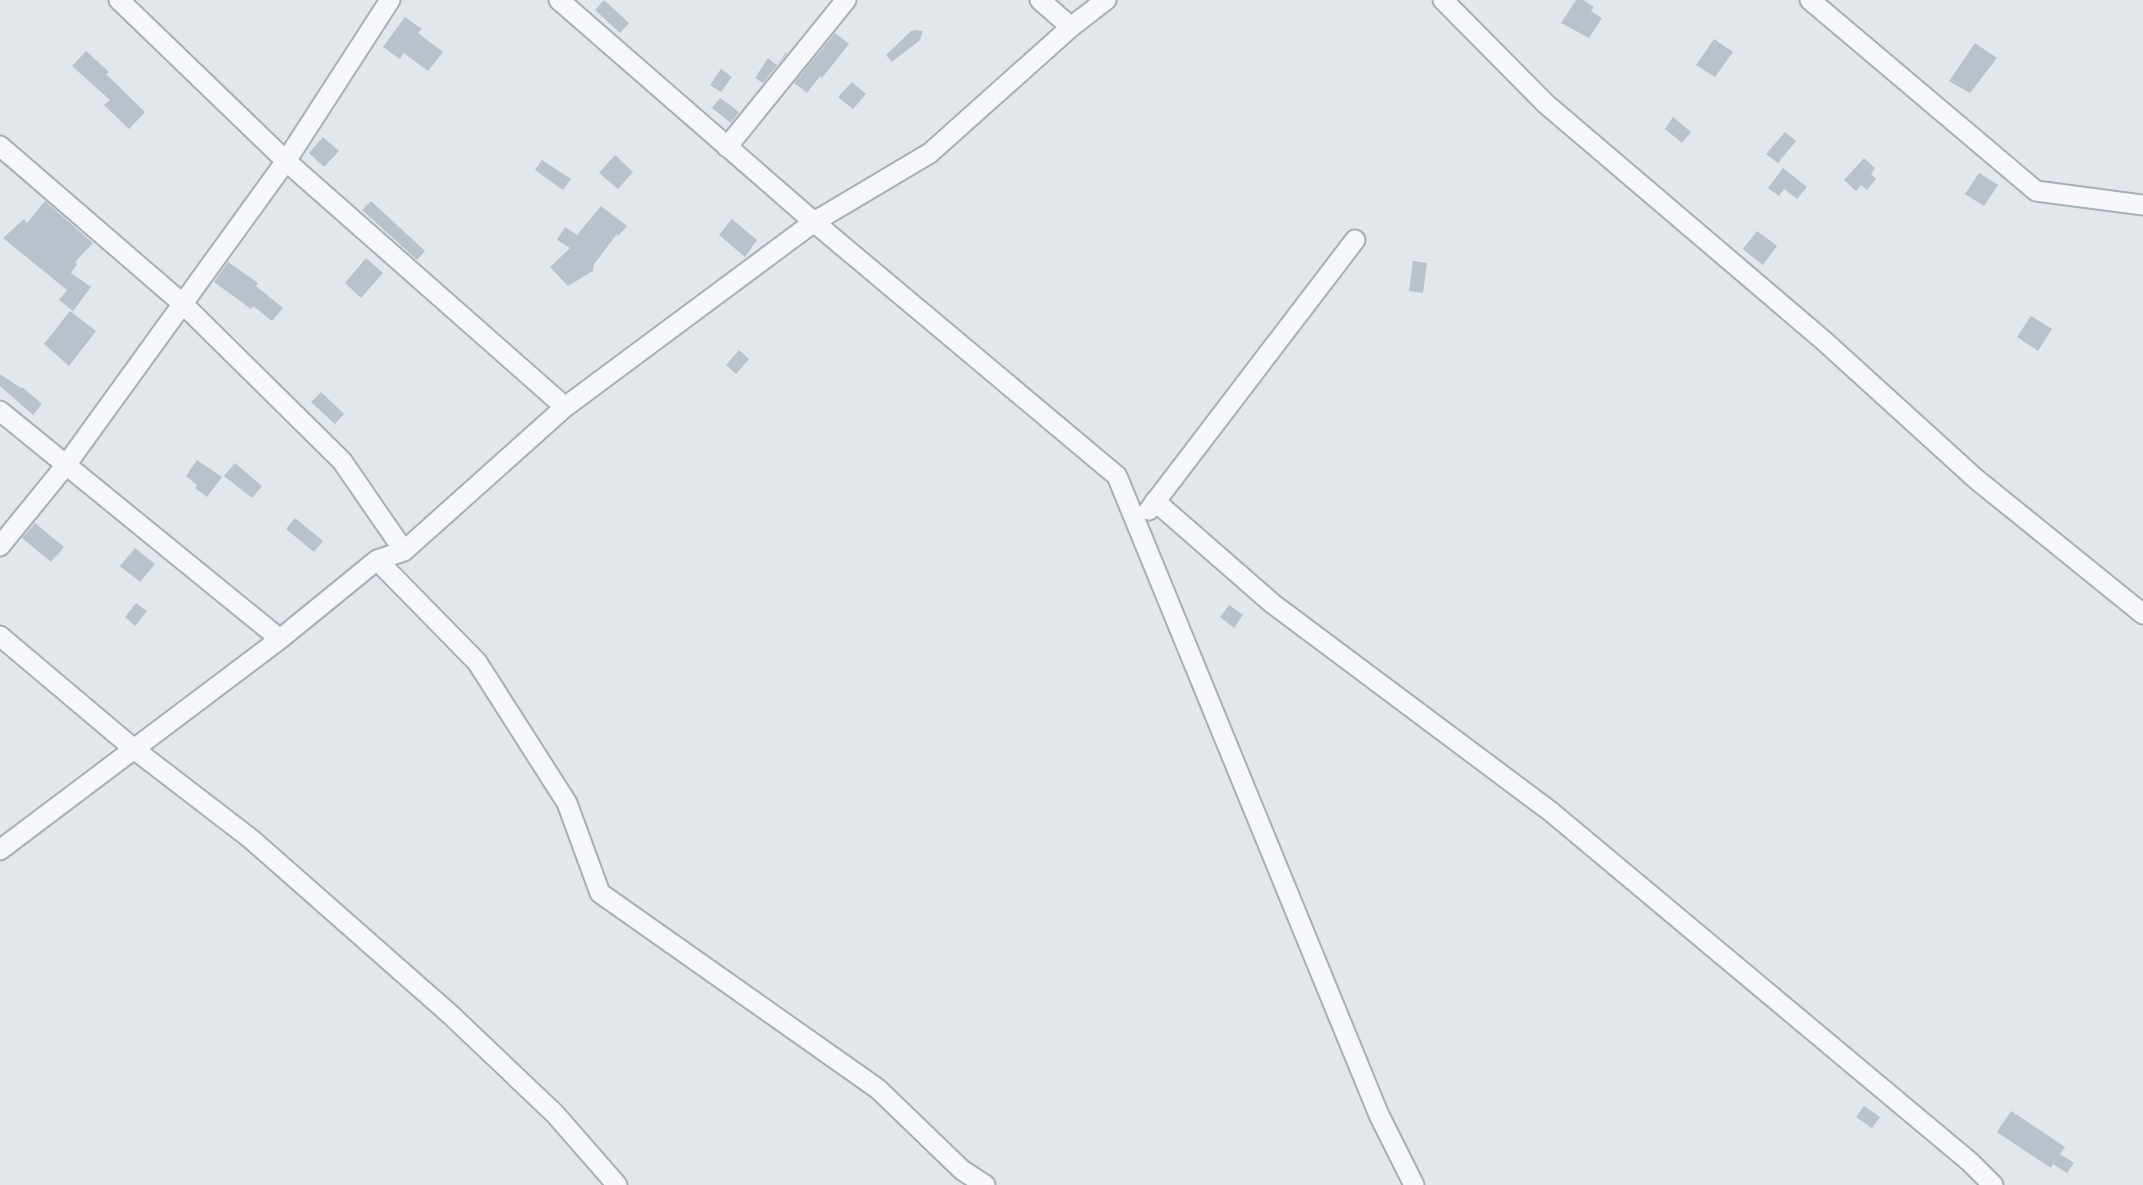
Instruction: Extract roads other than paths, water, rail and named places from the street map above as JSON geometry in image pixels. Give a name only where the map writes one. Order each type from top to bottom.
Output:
[{"type":"street","points":[[119,0],[286,161],[565,407]]},
{"type":"street","points":[[0,546],[66,465],[286,161],[390,0]]},
{"type":"street","points":[[559,0],[814,222],[1117,477],[1379,1115],[1413,1185]]},
{"type":"street","points":[[727,147],[846,0]]},
{"type":"street","points":[[1040,0],[1071,27]]},
{"type":"street","points":[[0,850],[280,639],[377,560],[404,551],[565,407],[814,222],[930,153],[1071,27],[1106,0]]},
{"type":"street","points":[[1443,0],[1546,104],[1823,340],[1976,479],[2143,614]]},
{"type":"street","points":[[1810,0],[2036,191],[2143,205]]},
{"type":"street","points":[[0,146],[183,304],[342,461],[404,551]]},
{"type":"street","points":[[1139,526],[1155,501],[1355,240]]},
{"type":"street","points":[[0,411],[280,639]]},
{"type":"street","points":[[1155,501],[1273,604],[1550,811],[1970,1162],[1993,1185]]},
{"type":"street","points":[[377,560],[478,663],[567,803],[600,892],[878,1089],[962,1170],[985,1185]]},
{"type":"street","points":[[0,636],[134,749],[251,839],[452,1016],[555,1114],[617,1185]]}]
